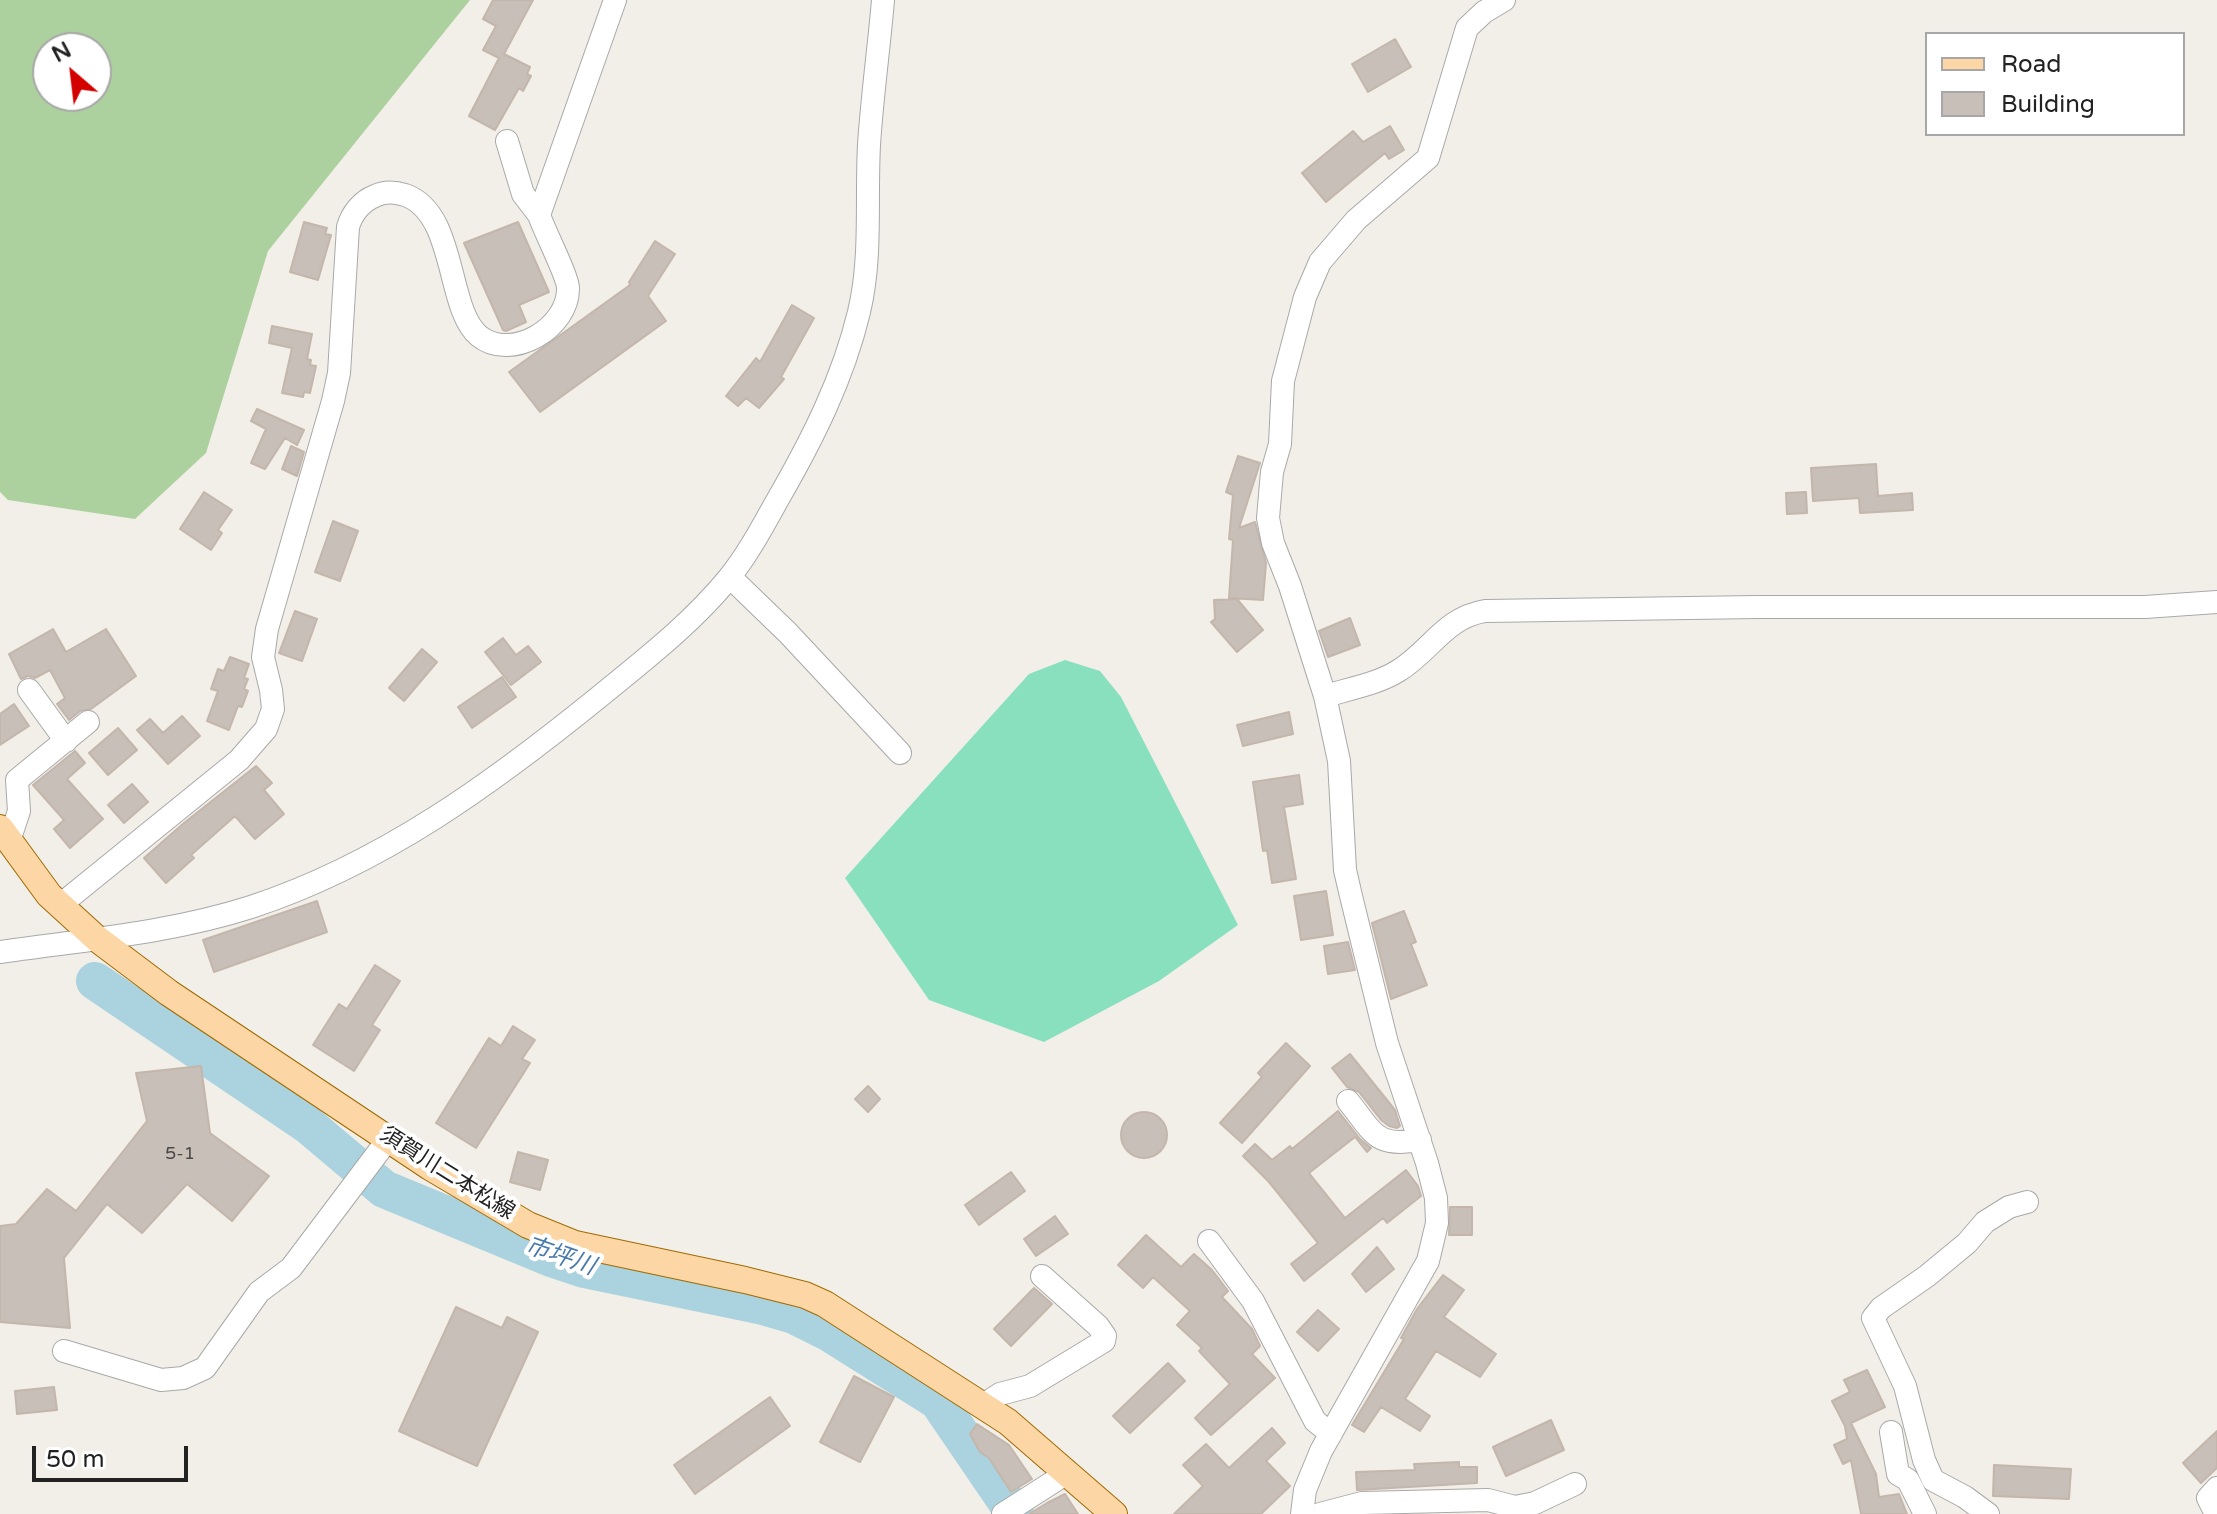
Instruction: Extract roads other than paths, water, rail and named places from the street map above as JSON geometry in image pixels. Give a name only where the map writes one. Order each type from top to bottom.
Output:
[{"type":"main road","name":"須賀川二本松線","points":[[7,846],[59,906],[96,938],[169,993],[430,1167],[528,1225],[575,1244],[745,1280],[805,1295],[825,1304],[1008,1422],[1114,1514]]},
{"type":"street","points":[[539,215],[615,0]]},
{"type":"street","points":[[0,952],[185,925],[251,907],[345,868],[439,818],[547,739],[671,639],[730,577],[766,522],[818,424],[848,350],[860,310],[867,268],[869,145],[883,0]]},
{"type":"street","points":[[1309,1514],[1302,1514],[1310,1475],[1392,1329],[1433,1248],[1437,1223],[1436,1198],[1387,1043],[1348,883],[1339,761],[1325,696],[1273,543],[1268,518],[1272,472],[1280,444],[1283,381],[1305,297],[1320,262],[1356,220],[1428,158],[1467,28],[1484,12],[1504,0]]},
{"type":"street","points":[[59,906],[239,760],[266,729],[273,709],[263,657],[267,629],[333,401],[339,373],[344,270],[351,218],[361,205],[376,195],[399,193],[416,200],[428,212],[450,260],[465,316],[478,336],[501,346],[522,344],[554,321],[568,286],[539,215],[523,194],[507,141]]},
{"type":"street","points":[[730,577],[788,633],[900,753]]},
{"type":"street","points":[[1325,696],[1393,674],[1418,657],[1453,623],[1462,617],[1485,611],[2145,607],[2217,602]]},
{"type":"street","points":[[29,690],[66,741]]},
{"type":"street","points":[[7,846],[19,811],[17,780],[88,722]]},
{"type":"street","points":[[1348,1101],[1380,1139],[1397,1144],[1420,1140]]},
{"type":"street","points":[[64,1351],[161,1380],[183,1378],[205,1368],[259,1292],[291,1268],[389,1138]]},
{"type":"street","points":[[1988,1514],[1933,1480],[1923,1456],[1905,1386],[1873,1318],[1881,1308],[1967,1243],[1985,1222],[2009,1207],[2027,1202]]},
{"type":"street","points":[[1209,1241],[1253,1301],[1315,1421],[1331,1434]]},
{"type":"street","points":[[983,1405],[1000,1394],[1030,1386],[1104,1341],[1105,1336],[1098,1326],[1042,1276]]},
{"type":"street","points":[[1891,1432],[1898,1474],[1908,1480],[1925,1514]]},
{"type":"street","points":[[1003,1514],[1067,1473]]},
{"type":"street","points":[[1320,1514],[1362,1503],[1488,1500],[1515,1507],[1535,1503],[1575,1484]]},
{"type":"street","points":[[2216,1514],[2208,1498],[2217,1488]]},
{"type":"waterway","name":"市坪川","points":[[95,981],[308,1125],[384,1189],[584,1269],[763,1306],[794,1315],[828,1332],[938,1401],[1015,1514]]}]
